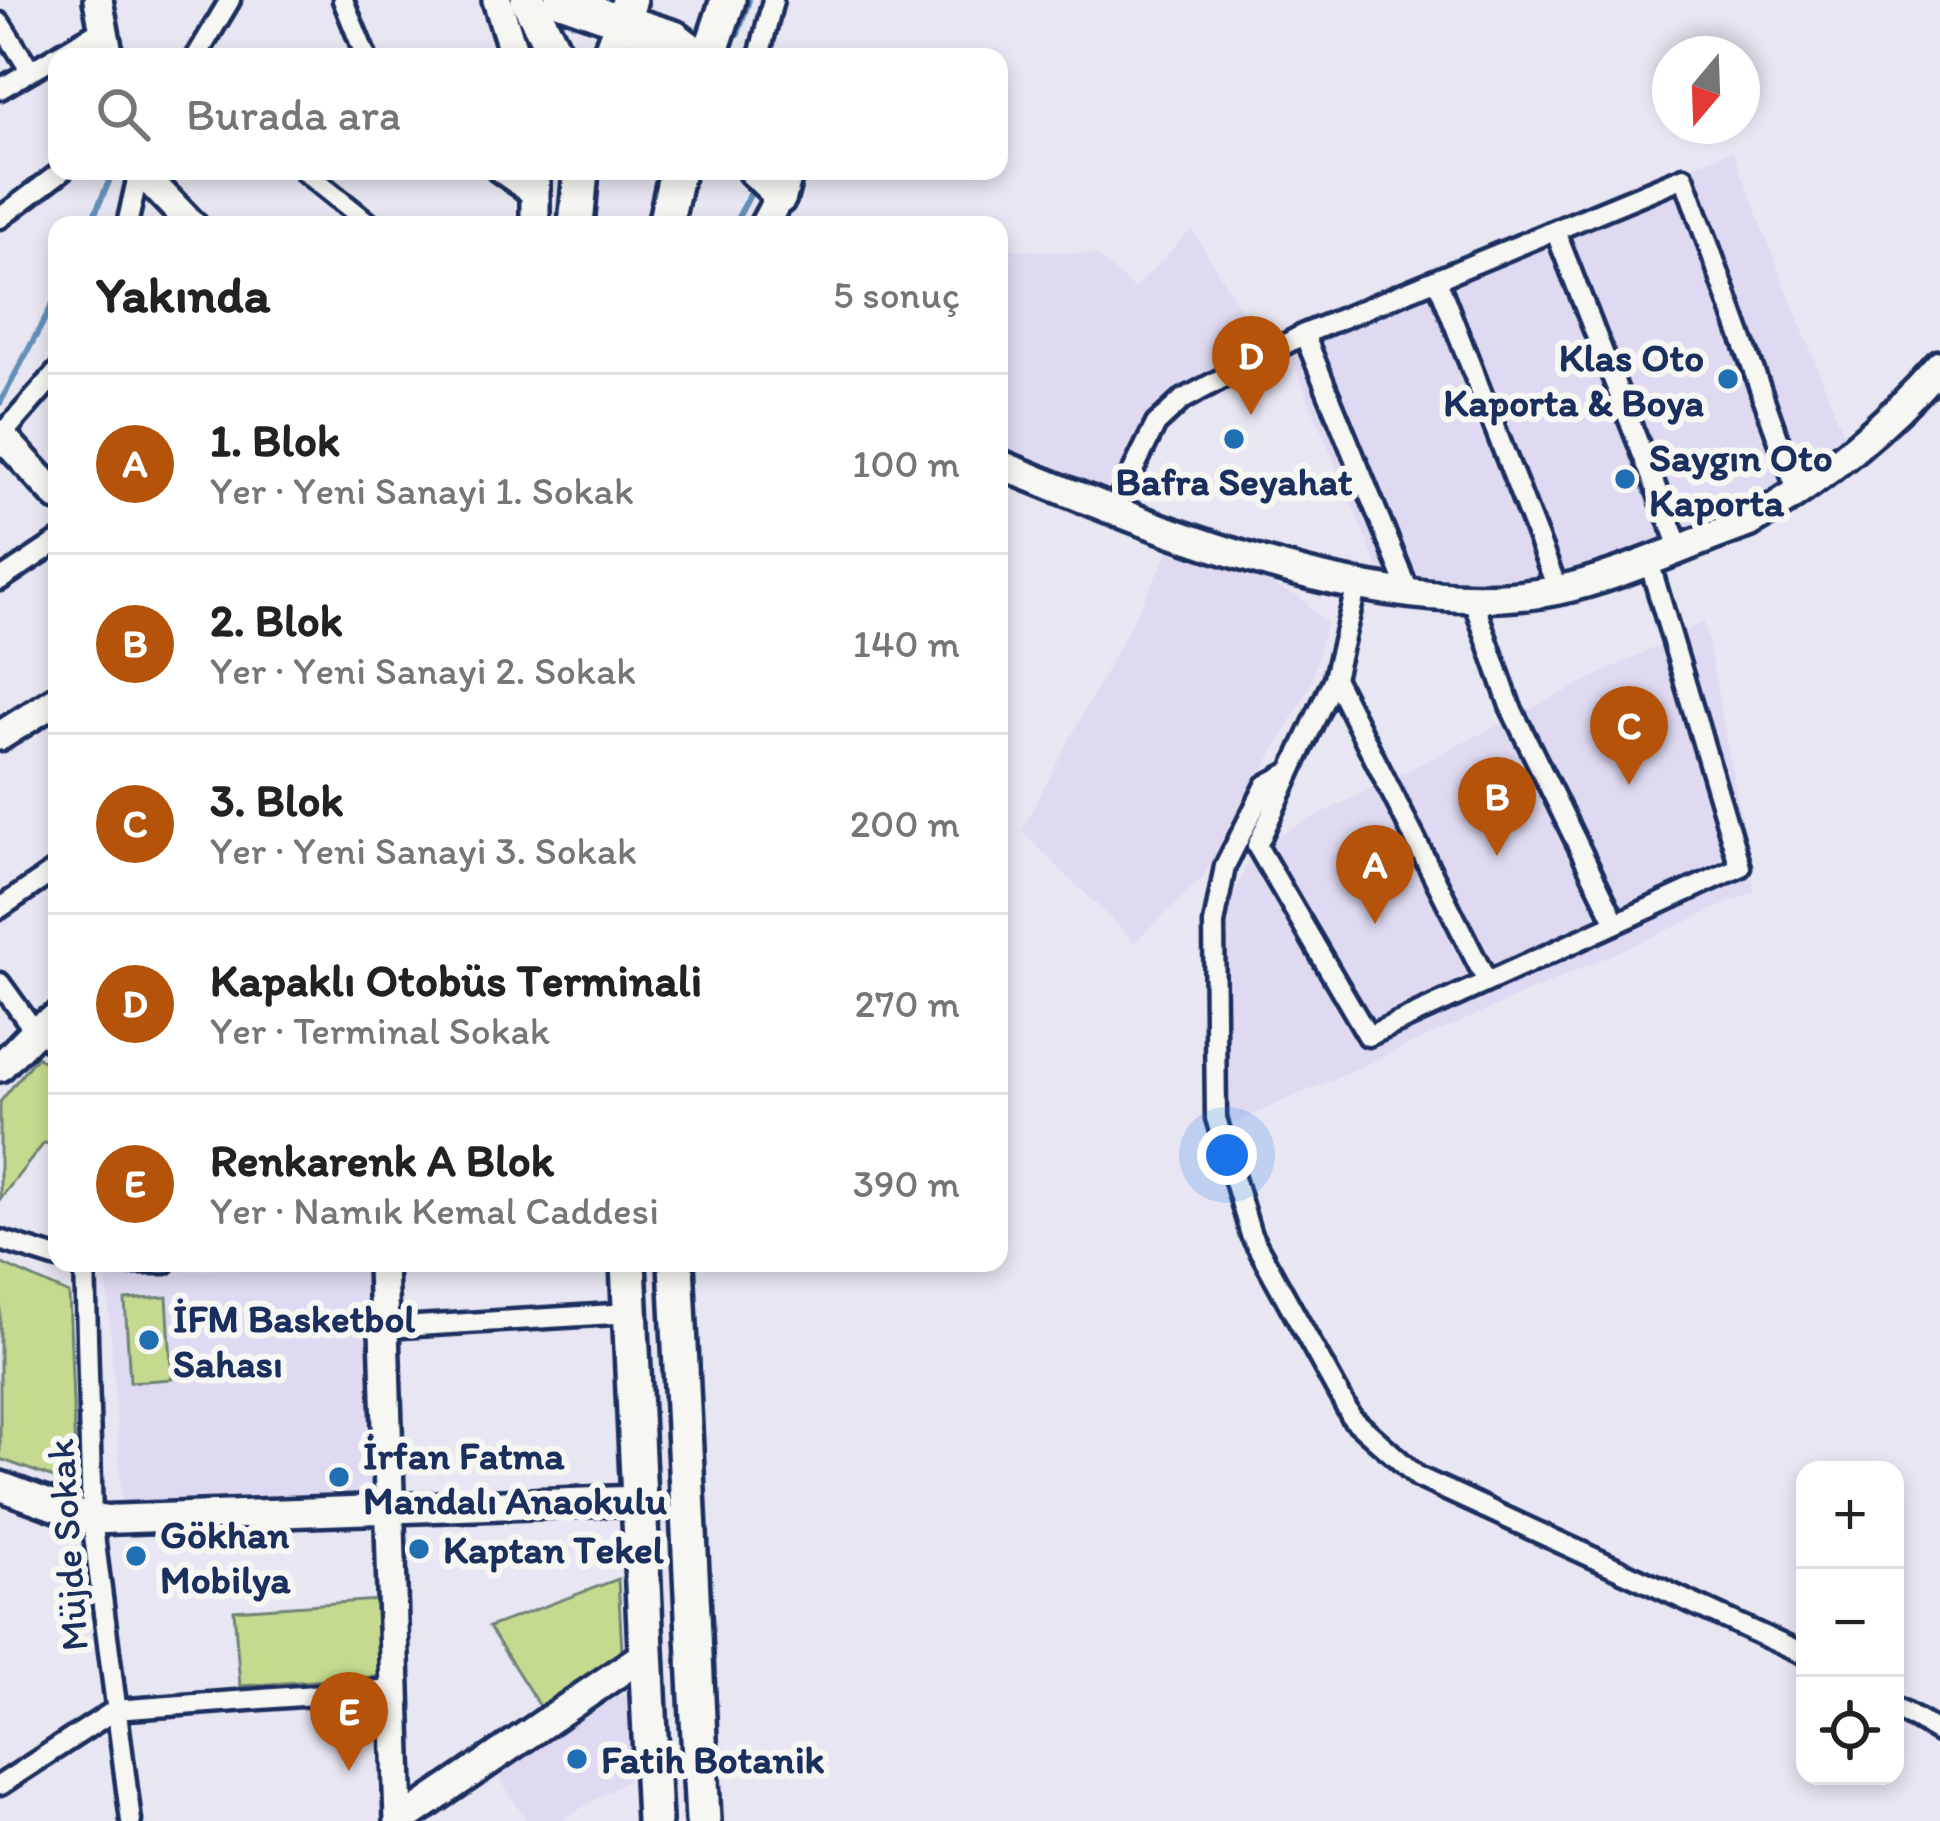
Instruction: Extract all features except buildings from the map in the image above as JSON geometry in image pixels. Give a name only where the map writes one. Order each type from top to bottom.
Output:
[{"type":"highway","points":[[528,0],[552,48]]},
{"type":"highway","points":[[712,48],[728,0]]},
{"type":"highway","points":[[612,48],[625,11],[687,48]]},
{"type":"highway","points":[[577,216],[580,180]]},
{"type":"highway","points":[[667,216],[675,180]]},
{"type":"highway","points":[[627,1272],[623,1313],[632,1500],[655,1821]]},
{"type":"highway","points":[[676,1272],[703,1821]]},
{"type":"main road","points":[[560,0],[625,11]]},
{"type":"street","points":[[98,0],[106,43]]},
{"type":"street","points":[[201,48],[230,0]]},
{"type":"street","points":[[344,0],[363,48]]},
{"type":"street","points":[[497,0],[512,48]]},
{"type":"street","points":[[761,48],[773,0]]},
{"type":"street","points":[[0,23],[30,70]]},
{"type":"street","points":[[0,89],[48,64]]},
{"type":"street","points":[[1114,509],[1156,424],[1181,400],[1304,334],[1684,177],[1797,491]]},
{"type":"street","points":[[0,218],[50,180]]},
{"type":"street","points":[[129,216],[138,180]]},
{"type":"street","points":[[149,180],[183,216]]},
{"type":"street","points":[[315,180],[359,216]]},
{"type":"street","points":[[510,180],[536,198]]},
{"type":"street","points":[[1556,233],[1679,548]]},
{"type":"street","points":[[1438,282],[1558,590]]},
{"type":"street","points":[[1304,334],[1410,594]]},
{"type":"street","points":[[1008,468],[1186,536],[1357,584],[1410,594],[1558,590],[1749,523],[1826,470],[1940,365]]},
{"type":"street","points":[[48,382],[1,435],[48,486]]},
{"type":"street","points":[[0,580],[48,548]]},
{"type":"street","points":[[1357,584],[1334,678],[1258,846],[1368,1036],[1740,867],[1648,558]]},
{"type":"street","points":[[1471,595],[1510,706],[1616,923]]},
{"type":"street","points":[[1334,678],[1486,980]]},
{"type":"street","points":[[0,736],[48,706]]},
{"type":"street","points":[[1290,772],[1266,785],[1225,866],[1214,924],[1216,1118],[1251,1235],[1352,1418],[1418,1477],[1796,1650]]},
{"type":"street","points":[[0,908],[48,875]]},
{"type":"street","points":[[0,983],[48,1029]]},
{"type":"street","points":[[0,1066],[48,1032]]},
{"type":"street","points":[[0,1240],[48,1255]]},
{"type":"street","name":"Müjde Sokak","points":[[81,1272],[92,1520],[131,1821]]},
{"type":"street","points":[[382,1272],[400,1821]]},
{"type":"street","points":[[385,1328],[623,1313],[615,1272]]},
{"type":"street","points":[[0,1486],[92,1520],[632,1500]]},
{"type":"street","points":[[400,1821],[641,1657]]},
{"type":"street","points":[[0,1785],[115,1710],[395,1688]]},
{"type":"street","points":[[1904,1712],[1940,1733]]},
{"type":"shaded area","points":[[1732,151],[1845,437],[1774,500],[1570,581],[1382,578],[1283,337],[1539,223]]},
{"type":"shaded area","points":[[1192,229],[1263,347],[1170,395],[1105,490],[1008,449],[1008,249],[1097,255],[1134,289]]},
{"type":"shaded area","points":[[1172,546],[1299,596],[1326,623],[1310,687],[1203,877],[1135,942],[1021,831]]},
{"type":"shaded area","points":[[1704,622],[1755,891],[1227,1126],[1223,1032],[1229,903],[1257,846]]},
{"type":"shaded area","points":[[367,1272],[372,1277],[381,1497],[131,1511],[122,1497],[107,1281],[119,1274]]},
{"type":"shaded area","name":"Fatih Botanik","points":[[630,1694],[634,1776],[560,1821],[527,1821],[497,1775],[611,1697]]},
{"type":"green space","points":[[37,1056],[48,1065],[48,1144],[0,1199],[0,1102]]},
{"type":"green space","points":[[0,1263],[69,1294],[76,1486],[0,1459]]},
{"type":"green space","name":"İFM Basketbol Sahası","points":[[167,1297],[172,1379],[130,1382],[125,1300]]},
{"type":"green space","points":[[618,1579],[622,1651],[540,1707],[489,1627]]},
{"type":"green space","points":[[378,1600],[384,1676],[240,1686],[234,1610]]},
{"type":"waterway","points":[[738,34],[749,0]]},
{"type":"waterway","points":[[94,216],[110,180]]},
{"type":"waterway","points":[[739,216],[752,191]]},
{"type":"waterway","points":[[0,403],[48,313]]},
{"type":"place","name":"Klas Oto Kaporta & Boya","points":[[1728,379]]},
{"type":"place","name":"Kapaklı Otobüs Terminali","points":[[1251,415]]},
{"type":"place","name":"Bafra Seyahat","points":[[1234,439]]},
{"type":"place","name":"Saygın Oto Kaporta","points":[[1625,479]]},
{"type":"place","name":"3. Blok","points":[[1629,785]]},
{"type":"place","name":"2. Blok","points":[[1497,856]]},
{"type":"place","name":"1. Blok","points":[[1375,924]]},
{"type":"place","name":"İFM Basketbol Sahası","points":[[149,1340]]},
{"type":"place","name":"İrfan Fatma Mandalı Anaokulu","points":[[339,1477]]},
{"type":"place","name":"Kaptan Tekel","points":[[419,1549]]},
{"type":"place","name":"Gökhan Mobilya","points":[[136,1556]]},
{"type":"place","name":"Fatih Botanik","points":[[577,1759]]},
{"type":"place","name":"Renkarenk A Blok","points":[[349,1771]]}]
